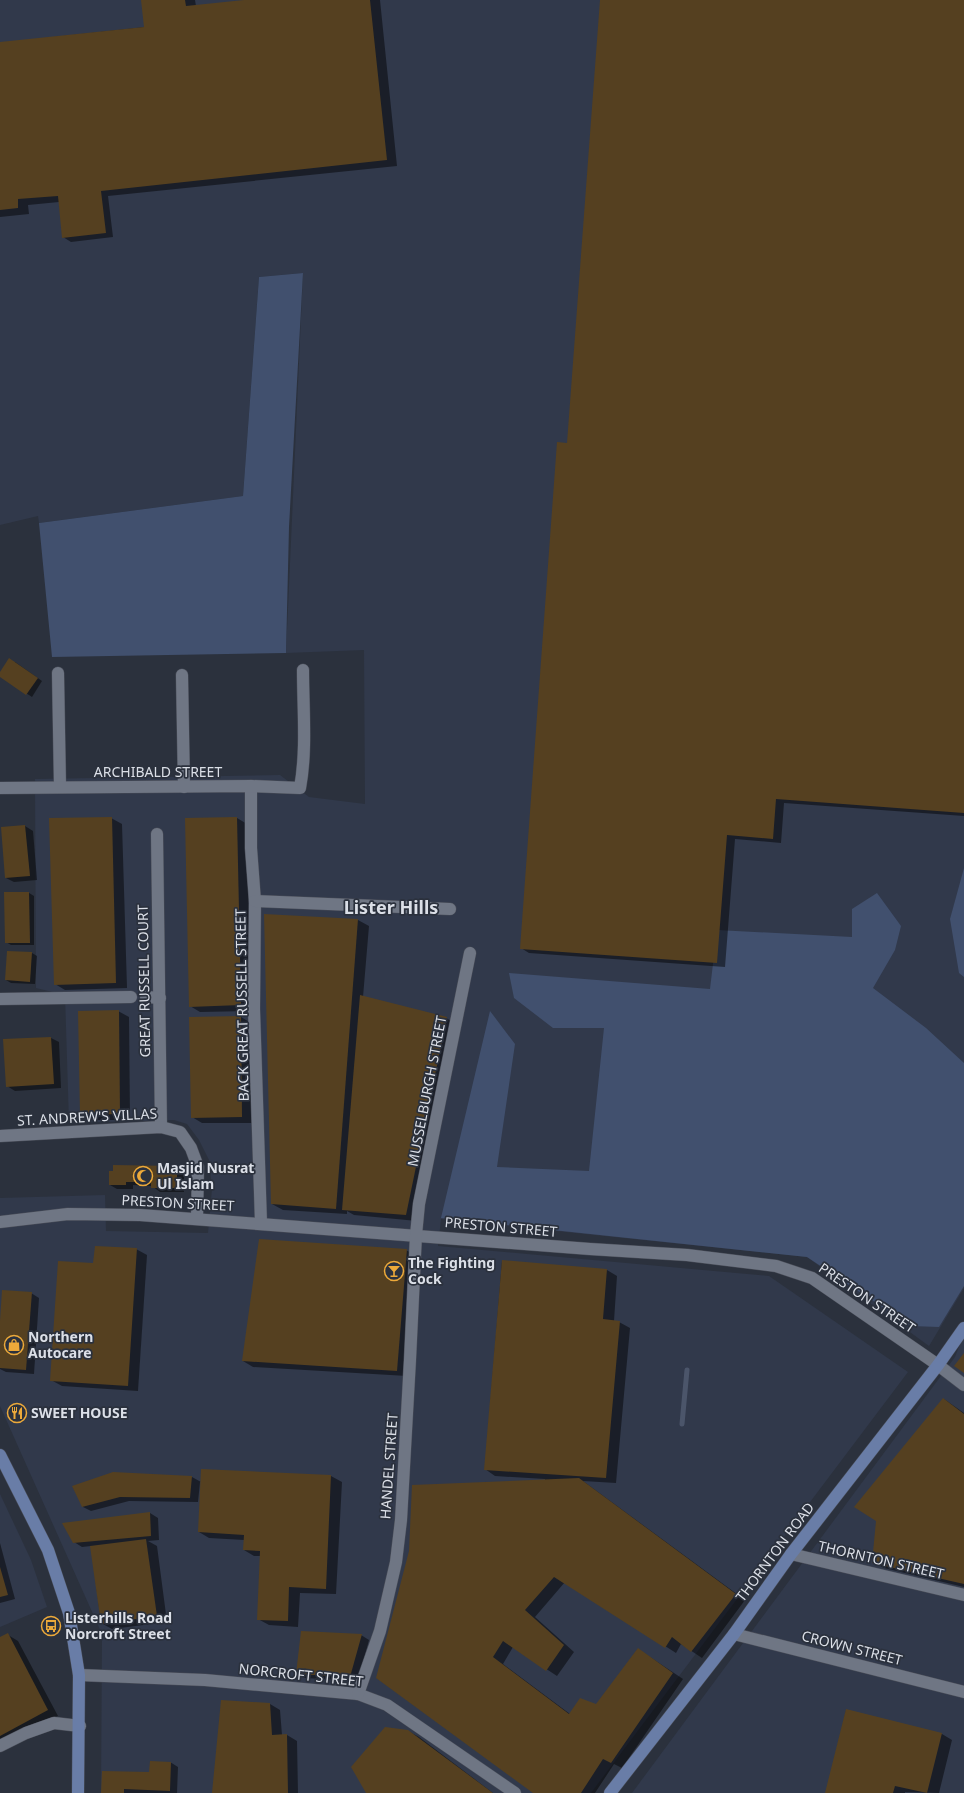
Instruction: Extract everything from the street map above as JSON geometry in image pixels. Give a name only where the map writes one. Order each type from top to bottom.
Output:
[{"type":"main road","name":"THORNTON ROAD","points":[[610,1793],[734,1634],[791,1554],[938,1365],[964,1328]]},
{"type":"main road","points":[[0,1454],[48,1550],[69,1613],[79,1675],[80,1726],[78,1793]]},
{"type":"street","name":"ARCHIBALD STREET","points":[[0,788],[251,786],[300,788],[303,772],[302,670]]},
{"type":"street","points":[[58,673],[60,787]]},
{"type":"street","points":[[182,675],[184,786]]},
{"type":"street","name":"BACK GREAT RUSSELL STREET","points":[[251,786],[251,848],[255,901],[254,1008],[261,1223]]},
{"type":"street","name":"GREAT RUSSELL COURT","points":[[156,834],[160,998],[161,1127]]},
{"type":"street","points":[[255,901],[450,909]]},
{"type":"street","name":"MUSSELBURGH STREET","points":[[416,1235],[419,1204],[470,953]]},
{"type":"street","points":[[146,997],[160,998]]},
{"type":"street","points":[[0,999],[132,998]]},
{"type":"street","name":"ST. ANDREW'S VILLAS","points":[[0,1136],[161,1127],[180,1132],[191,1148],[198,1166],[197,1218]]},
{"type":"street","name":"PRESTON STREET","points":[[0,1222],[68,1214],[140,1215],[197,1218],[590,1249],[687,1255],[776,1266],[812,1278],[938,1365],[964,1385]]},
{"type":"street","name":"HANDEL STREET","points":[[358,1694],[380,1631],[396,1562],[401,1520],[416,1235]]},
{"type":"street","name":"THORNTON STREET","points":[[791,1554],[964,1595]]},
{"type":"street","name":"CROWN STREET","points":[[734,1634],[964,1692]]},
{"type":"street","name":"NORCROFT STREET","points":[[79,1675],[205,1680],[358,1694],[388,1705],[515,1793]]},
{"type":"street","points":[[0,1746],[26,1733],[54,1723],[80,1726]]},
{"type":"shaded area","points":[[0,0],[964,0],[964,1288],[929,1346],[807,1257],[441,1219],[438,1246],[769,1276],[908,1372],[591,1793],[101,1793],[102,1634],[0,1406],[0,1198],[105,1195],[106,1231],[208,1233],[212,1189],[209,1160],[199,1140],[187,1124],[174,1120],[69,1123],[65,995],[36,988],[35,779],[280,775],[309,797],[365,804],[364,650],[286,653],[303,273],[259,277],[243,496],[39,523],[38,516],[0,525]]},
{"type":"shaded area","points":[[303,273],[289,527],[286,653],[52,657],[39,523],[243,496],[259,277]]},
{"type":"shaded area","points":[[964,868],[964,977],[959,973],[950,919]]},
{"type":"shaded area","points":[[877,893],[901,926],[895,950],[873,988],[926,1028],[964,1063],[964,1286],[939,1327],[911,1326],[807,1257],[441,1218],[490,1011],[515,1044],[497,1167],[589,1171],[604,1028],[553,1028],[514,998],[509,973],[710,989],[717,930],[852,937],[852,909]]},
{"type":"shaded area","points":[[964,1334],[964,1793],[632,1793],[955,1357]]},
{"type":"shaded area","points":[[0,1494],[31,1560],[47,1607],[0,1627]]},
{"type":"building","points":[[141,0],[185,0],[186,6],[244,0],[370,0],[387,160],[101,191],[106,233],[62,238],[58,196],[18,199],[18,208],[0,210],[0,42],[144,27]]},
{"type":"building","points":[[600,0],[964,0],[964,813],[776,799],[773,839],[727,835],[717,963],[520,949],[557,442],[567,443]]},
{"type":"building","points":[[9,658],[38,678],[26,695],[0,677],[0,672]]},
{"type":"building","points":[[112,817],[116,983],[54,985],[49,818]]},
{"type":"building","points":[[237,817],[241,1005],[189,1007],[185,818]]},
{"type":"building","points":[[25,825],[30,876],[5,878],[1,827]]},
{"type":"building","points":[[4,892],[29,892],[30,943],[5,943]]},
{"type":"building","points":[[264,914],[358,919],[336,1209],[271,1204]]},
{"type":"building","points":[[7,951],[32,952],[30,982],[5,980]]},
{"type":"building","points":[[360,995],[447,1017],[406,1215],[342,1210]]},
{"type":"building","points":[[119,1010],[120,1114],[80,1115],[78,1011]]},
{"type":"building","points":[[241,1016],[242,1117],[191,1118],[189,1017]]},
{"type":"building","points":[[51,1037],[54,1084],[6,1087],[3,1039]]},
{"type":"building","name":"Masjid Nusrat Ul Islam","points":[[113,1165],[177,1166],[177,1188],[151,1188],[151,1182],[126,1182],[126,1185],[109,1185],[109,1171],[113,1171]]},
{"type":"building","points":[[259,1239],[407,1249],[397,1371],[242,1361]]},
{"type":"building","points":[[95,1246],[137,1248],[128,1386],[50,1381],[58,1261],[93,1263]]},
{"type":"building","points":[[502,1260],[607,1269],[603,1319],[620,1321],[606,1478],[484,1470]]},
{"type":"building","name":"Northern Autocare","points":[[2,1290],[32,1292],[26,1370],[0,1368],[0,1321]]},
{"type":"building","points":[[964,1353],[964,1373],[954,1366]]},
{"type":"building","points":[[943,1398],[964,1414],[964,1584],[872,1563],[876,1521],[854,1507]]},
{"type":"building","points":[[201,1469],[331,1475],[326,1589],[289,1587],[288,1621],[257,1620],[260,1551],[243,1550],[244,1535],[198,1532]]},
{"type":"building","points":[[113,1472],[192,1476],[190,1498],[120,1497],[82,1507],[72,1486]]},
{"type":"building","points":[[579,1478],[736,1594],[691,1652],[672,1637],[665,1648],[554,1577],[525,1610],[564,1645],[546,1671],[503,1641],[493,1657],[569,1714],[580,1698],[596,1704],[638,1648],[673,1673],[611,1763],[603,1759],[581,1793],[533,1793],[376,1678],[409,1551],[412,1485]]},
{"type":"building","points":[[150,1512],[151,1536],[73,1543],[62,1523]]},
{"type":"building","points":[[146,1539],[157,1616],[101,1624],[90,1546]]},
{"type":"building","points":[[0,1567],[8,1595],[0,1597]]},
{"type":"building","points":[[301,1631],[362,1634],[350,1677],[296,1674]]},
{"type":"building","points":[[8,1633],[48,1710],[0,1736],[0,1637]]},
{"type":"building","points":[[221,1700],[270,1703],[272,1735],[287,1734],[288,1793],[212,1793]]},
{"type":"building","points":[[846,1709],[942,1733],[927,1793],[895,1786],[893,1793],[825,1793]]},
{"type":"building","points":[[385,1727],[408,1730],[493,1793],[366,1793],[351,1767]]},
{"type":"building","points":[[150,1761],[171,1762],[170,1791],[124,1789],[124,1793],[101,1793],[102,1771],[149,1772]]},
{"type":"waterway","points":[[682,1424],[687,1370]]},
{"type":"place","name":"Masjid Nusrat Ul Islam","points":[[143,1176]]},
{"type":"place","name":"The Fighting Cock","points":[[394,1271]]},
{"type":"place","name":"Northern Autocare","points":[[14,1345]]},
{"type":"place","name":"SWEET HOUSE","points":[[17,1413]]},
{"type":"place","name":"Listerhills Road Norcroft Street","points":[[51,1626]]},
{"type":"district","name":"Lister Hills","points":[[391,908]]}]
